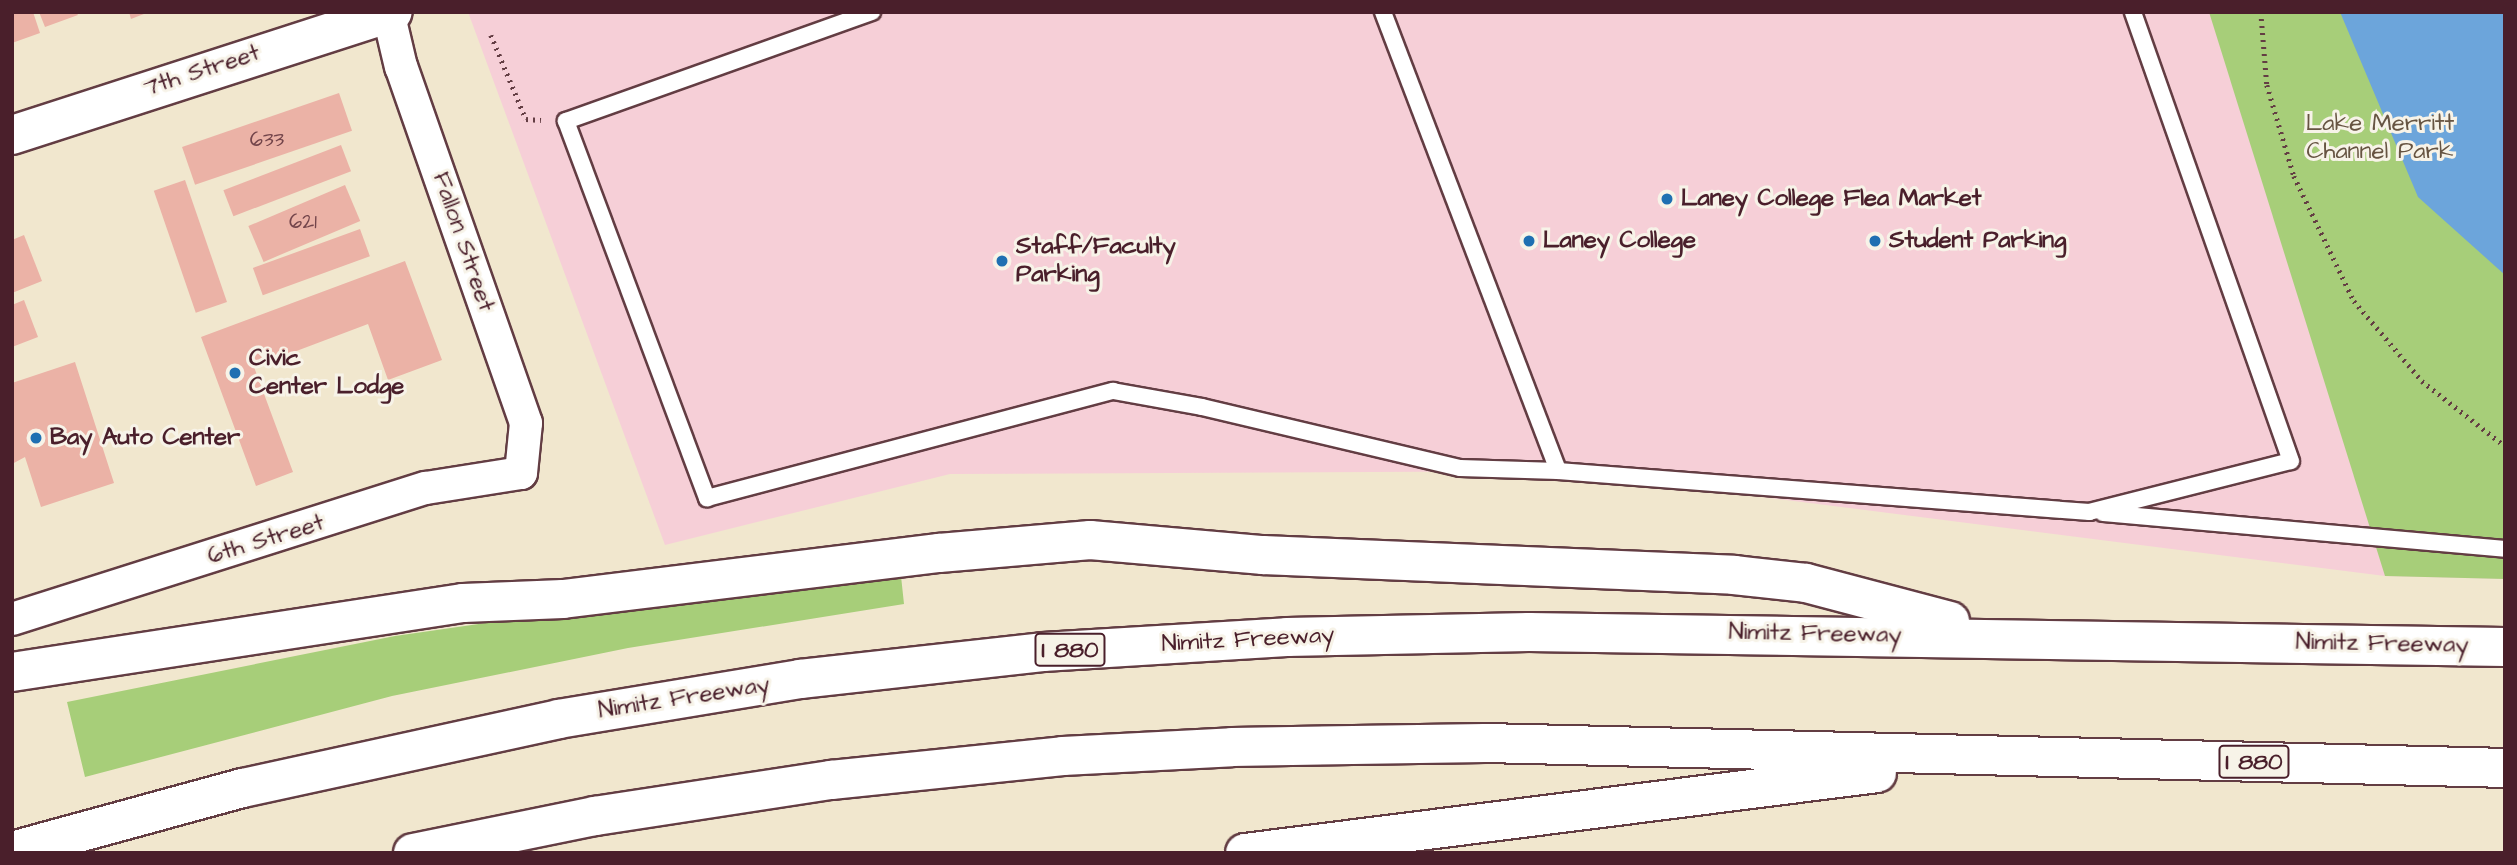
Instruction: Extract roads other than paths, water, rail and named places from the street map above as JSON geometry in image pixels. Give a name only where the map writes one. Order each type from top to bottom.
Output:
[{"type":"main road","points":[[68,114],[278,25],[296,12]]},
{"type":"main road","name":"7th Street","points":[[12,135],[68,114],[390,13]]},
{"type":"main road","points":[[12,672],[463,603],[563,598],[939,553],[1090,540],[1263,555],[1746,576],[1806,583],[2006,636]]},
{"type":"main road","name":"Nimitz Freeway","points":[[12,851],[149,813],[400,751],[640,704],[800,679],[1043,652],[1205,640],[1449,633],[2006,636],[2505,647]]},
{"type":"main road","name":"I 880","points":[[413,853],[750,791],[1063,756],[1232,747],[1485,743],[2505,768]]},
{"type":"main road","points":[[1245,853],[2004,757]]},
{"type":"street","name":"Fallon Street","points":[[390,13],[401,67],[526,423],[521,473]]},
{"type":"street","name":"6th Street","points":[[12,619],[426,488],[521,473]]},
{"type":"lane","points":[[872,12],[566,121],[707,498],[1113,391],[1202,407],[1460,468],[1559,471],[2088,512],[2505,550]]},
{"type":"lane","points":[[1382,12],[1559,471]]},
{"type":"lane","points":[[2088,512],[2291,461],[2133,12]]},
{"type":"water","points":[[2340,12],[2505,12],[2505,275],[2418,197]]},
{"type":"place","name":"Laney College Flea Market","points":[[1667,199]]},
{"type":"place","name":"Laney College","points":[[1529,241]]},
{"type":"place","name":"Student Parking","points":[[1875,241]]},
{"type":"place","name":"Staff/Faculty Parking","points":[[1002,261]]},
{"type":"place","name":"Civic Center Lodge","points":[[235,373]]},
{"type":"place","name":"Bay Auto Center","points":[[36,438]]},
{"type":"park label","name":"Lake Merritt Channel Park","points":[[2380,138]]}]
